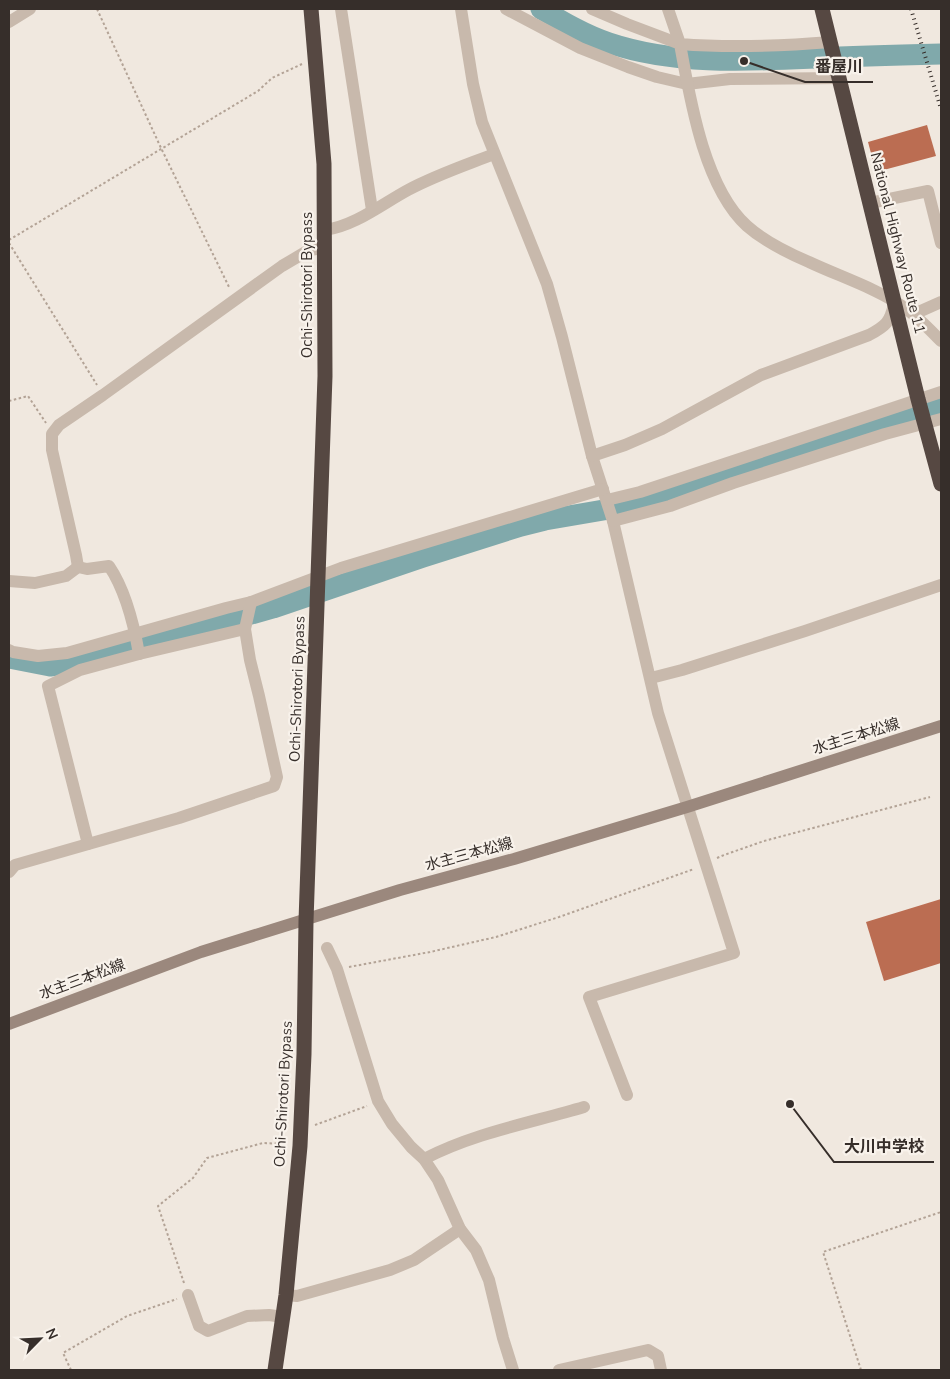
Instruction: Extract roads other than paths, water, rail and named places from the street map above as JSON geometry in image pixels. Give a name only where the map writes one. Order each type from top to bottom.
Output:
[{"type":"highway","name":"Ochi-Shirotori Bypass","points":[[274,1370],[286,1295],[300,1146],[325,376],[324,164],[311,9]]},
{"type":"highway","name":"National Highway Route 11","points":[[822,9],[941,484]]},
{"type":"main road","name":"水主三本松線","points":[[9,1024],[201,952],[400,890],[514,859],[687,807],[941,726]]},
{"type":"street","points":[[9,22],[30,9]]},
{"type":"street","points":[[341,9],[372,210]]},
{"type":"street","points":[[461,9],[473,84],[482,122],[547,284],[592,456],[612,520],[658,713],[734,953],[589,997],[627,1095]]},
{"type":"street","points":[[506,9],[580,48],[657,77],[687,81],[839,74]]},
{"type":"street","points":[[592,9],[681,46],[832,46]]},
{"type":"street","points":[[668,9],[681,46],[687,81],[705,153],[726,198],[746,225],[768,242],[807,262],[885,295],[914,314],[941,341]]},
{"type":"street","points":[[325,230],[343,226],[418,185],[494,154]]},
{"type":"street","points":[[870,203],[928,191],[941,243]]},
{"type":"street","points":[[78,567],[52,450],[52,434],[59,425],[103,396],[282,266],[310,250],[325,248]]},
{"type":"street","points":[[592,456],[626,445],[662,429],[761,375],[869,335],[882,328],[890,319],[895,302]]},
{"type":"street","points":[[914,314],[941,302]]},
{"type":"street","points":[[9,650],[38,656],[67,653],[136,636],[226,608],[250,605],[319,580],[340,568],[606,497],[640,492],[919,401],[941,392]]},
{"type":"street","points":[[612,520],[670,506],[924,421],[941,419]]},
{"type":"street","points":[[9,581],[35,583],[66,576],[78,567],[87,569],[109,566],[118,579],[136,636],[139,652]]},
{"type":"street","points":[[651,678],[805,631],[941,585]]},
{"type":"street","points":[[9,872],[15,865],[179,818],[274,786],[277,777],[260,696],[250,660],[245,627],[250,605]]},
{"type":"street","points":[[88,844],[48,686],[80,670],[139,652],[245,627]]},
{"type":"street","points":[[328,948],[337,969],[378,1101],[392,1124],[424,1159],[438,1180],[460,1229],[476,1250],[489,1280],[513,1370]]},
{"type":"street","points":[[424,1159],[447,1147],[475,1137],[584,1108]]},
{"type":"street","points":[[286,1295],[297,1296],[390,1270],[414,1260],[460,1229]]},
{"type":"street","points":[[188,1295],[199,1326],[208,1331],[247,1316],[269,1315],[283,1317]]},
{"type":"street","points":[[559,1370],[648,1350],[658,1356],[661,1370]]},
{"type":"waterway","points":[[541,9],[600,40],[634,50],[685,58],[764,60],[941,54]]},
{"type":"waterway","points":[[9,658],[50,666],[77,662],[273,608],[521,526],[621,507],[941,405]]},
{"type":"railway","points":[[911,9],[941,109]]},
{"type":"place","name":"番屋川","points":[[744,61]]},
{"type":"place","name":"大川中学校","points":[[790,1104]]}]
